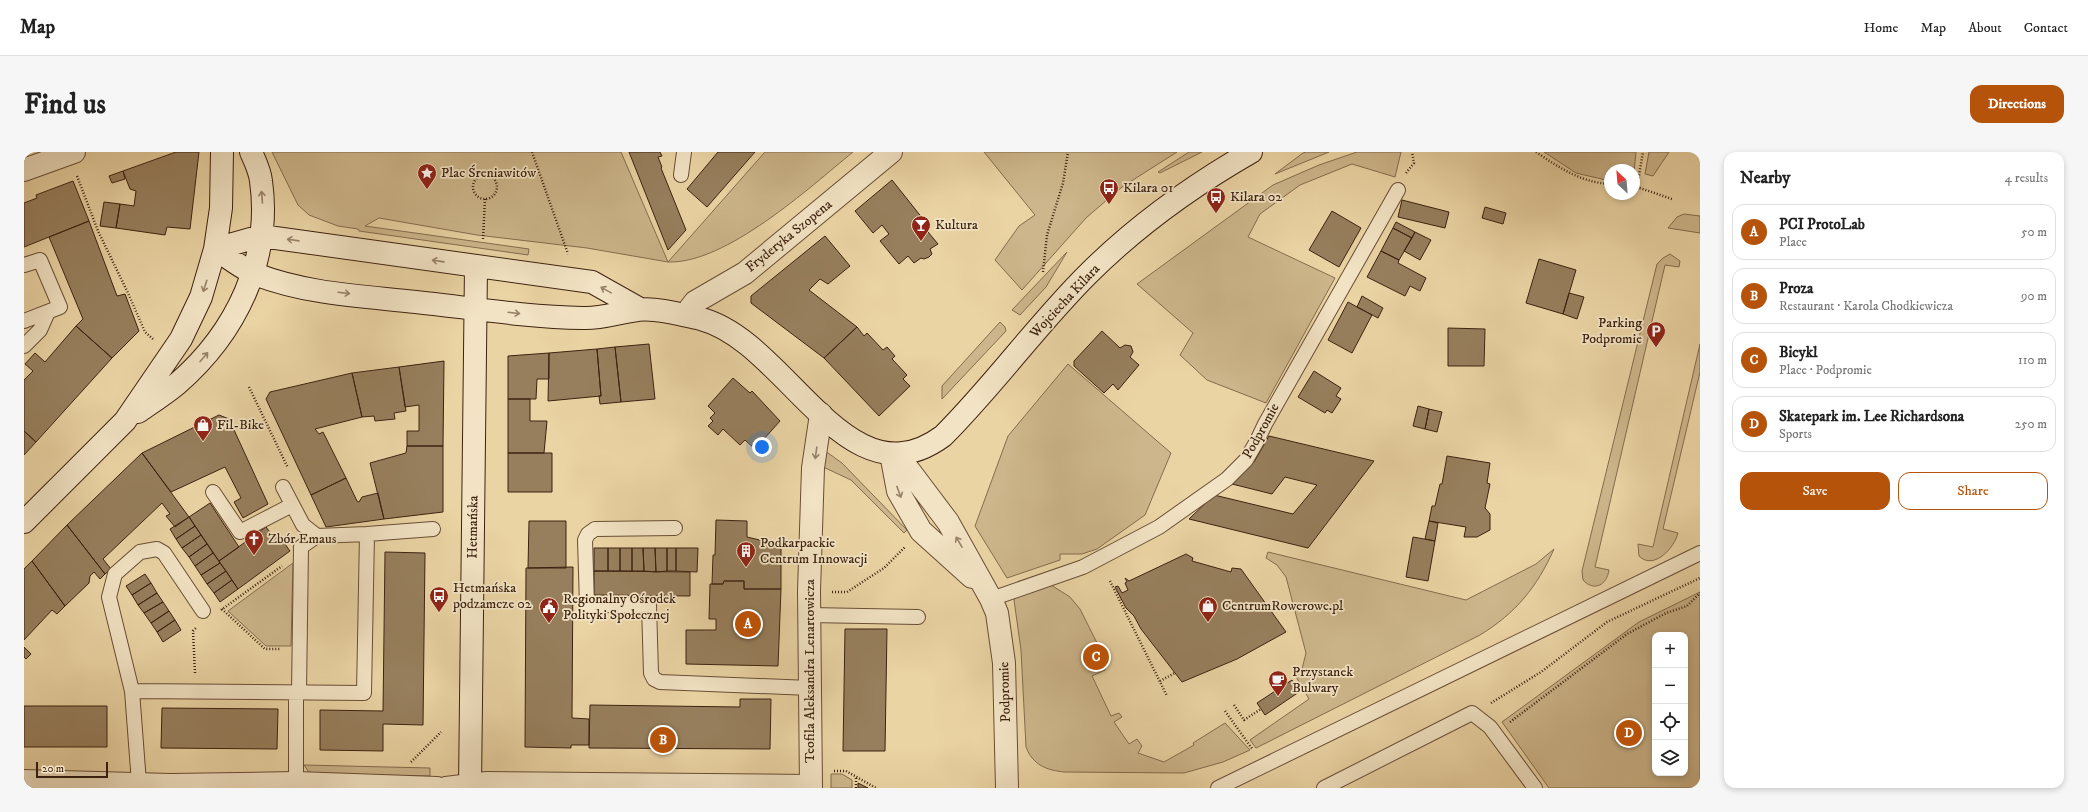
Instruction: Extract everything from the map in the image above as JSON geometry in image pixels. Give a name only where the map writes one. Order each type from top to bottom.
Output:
[{"type":"main road","points":[[125,421],[181,339],[192,319],[201,297],[215,249],[221,208],[222,152]]},
{"type":"main road","points":[[24,522],[125,421],[176,384],[205,356],[223,334],[237,312],[258,255],[263,212],[261,179],[251,152]]},
{"type":"main road","name":"Fryderyka Szopena","points":[[685,315],[695,302],[745,273],[891,152]]},
{"type":"main road","name":"Wojciecha Kilara","points":[[891,454],[902,455],[918,452],[943,436],[1065,299],[1104,259],[1135,231],[1191,188],[1251,152]]},
{"type":"main road","points":[[24,170],[71,153]]},
{"type":"main road","points":[[215,249],[258,255],[476,266],[592,282],[640,309]]},
{"type":"main road","points":[[215,249],[258,255],[305,289],[535,316],[585,318],[640,309],[685,315],[708,321],[725,329],[759,353],[821,414]]},
{"type":"main road","name":"Hetmańska","points":[[470,786],[476,266]]},
{"type":"main road","name":"Podpromie","points":[[821,414],[840,432],[864,448],[891,454],[908,469],[948,522],[988,593],[998,620],[1004,662],[1007,788]]},
{"type":"main road","name":"Teofila Aleksandra Lenartowicza","points":[[811,787],[809,591],[814,468],[821,414]]},
{"type":"main road","points":[[24,781],[139,786],[296,783],[437,788]]},
{"type":"main road","points":[[446,788],[510,783],[811,787]]},
{"type":"lane","points":[[681,175],[684,152]]},
{"type":"lane","name":"Podpromie","points":[[988,593],[1083,567],[1159,527],[1191,503],[1227,480],[1246,460],[1268,417],[1398,190]]},
{"type":"lane","points":[[24,265],[40,260],[60,307],[24,321]]},
{"type":"lane","points":[[24,346],[40,330],[48,312]]},
{"type":"lane","points":[[284,487],[302,525],[318,536]]},
{"type":"lane","points":[[213,492],[240,532],[292,505]]},
{"type":"lane","points":[[675,528],[595,529],[588,534],[585,540],[587,604],[649,605],[651,673],[654,679],[660,682],[810,688]]},
{"type":"lane","points":[[296,783],[301,547],[318,536],[433,529]]},
{"type":"lane","points":[[132,691],[364,693],[367,534]]},
{"type":"lane","points":[[139,786],[132,691],[109,597],[114,574],[140,552],[157,549],[164,553],[203,611]]},
{"type":"lane","points":[[1218,788],[1700,552]]},
{"type":"lane","points":[[809,615],[918,617]]},
{"type":"lane","points":[[1324,788],[1472,713],[1494,734],[1535,788]]},
{"type":"path","points":[[532,152],[568,254]]},
{"type":"path","points":[[1043,272],[1047,235],[1063,183],[1068,152]]},
{"type":"path","points":[[1412,152],[1414,163]]},
{"type":"path","points":[[1536,152],[1565,172],[1604,183]]},
{"type":"path","points":[[1640,164],[1642,152]]},
{"type":"path","points":[[71,153],[98,231],[145,332],[156,342]]},
{"type":"path","points":[[485,174],[491,176],[498,186],[496,193],[485,199],[476,195],[472,185],[478,176],[485,174]]},
{"type":"path","points":[[1640,188],[1672,199]]},
{"type":"path","points":[[483,239],[485,199]]},
{"type":"path","points":[[249,387],[290,472]]},
{"type":"path","points":[[809,591],[847,592],[884,568],[908,543]]},
{"type":"path","points":[[218,612],[301,552]]},
{"type":"path","points":[[1501,698],[1540,672],[1607,622],[1700,578]]},
{"type":"path","points":[[1110,581],[1167,696]]},
{"type":"path","points":[[1494,734],[1628,634],[1666,613],[1687,606],[1700,593]]},
{"type":"path","points":[[222,609],[265,649],[286,649]]},
{"type":"path","points":[[197,692],[193,631],[198,627]]},
{"type":"path","points":[[1160,682],[1175,673]]},
{"type":"path","points":[[1234,705],[1244,720],[1261,709]]},
{"type":"path","points":[[1225,711],[1255,752]]},
{"type":"path","points":[[411,762],[441,732]]},
{"type":"path","points":[[828,771],[846,771],[876,788]]},
{"type":"path","points":[[856,776],[856,788]]},
{"type":"shaded area","name":"Plac Śreniawitów","points":[[272,152],[621,152],[668,262],[587,248],[477,235],[379,218],[365,226],[529,249],[528,255],[359,231],[358,229],[338,226],[309,215],[298,205]]},
{"type":"shaded area","points":[[765,152],[853,152],[814,185],[766,221],[740,238],[715,251],[691,259],[668,262]]},
{"type":"shaded area","points":[[984,152],[1177,152],[1122,187],[1086,218],[1022,290],[995,260],[1019,226],[1035,215]]},
{"type":"shaded area","points":[[1189,152],[1202,152],[1160,173],[1158,172]]},
{"type":"shaded area","points":[[1329,152],[1275,174],[1303,153]]},
{"type":"shaded area","points":[[1357,152],[1401,152],[1395,177],[1352,164],[1300,185],[1260,214],[1248,237],[1335,278],[1266,403],[1207,380],[1180,355],[1193,333],[1137,284],[1273,185],[1319,165]]},
{"type":"shaded area","points":[[1544,152],[1636,152],[1635,164],[1604,164],[1604,180],[1576,173]]},
{"type":"shaded area","points":[[1649,152],[1669,152],[1653,176],[1645,174]]},
{"type":"shaded area","points":[[1684,214],[1700,216],[1700,233],[1668,228],[1677,217]]},
{"type":"shaded area","points":[[1067,252],[1046,287],[1020,315],[1012,310]]},
{"type":"shaded area","points":[[1670,254],[1680,261],[1679,267],[1665,265],[1595,567],[1609,570],[1608,575],[1603,583],[1596,586],[1591,586],[1583,580],[1582,571],[1657,264]]},
{"type":"shaded area","points":[[1000,322],[1005,327],[1006,331],[942,399],[942,386]]},
{"type":"shaded area","points":[[1700,344],[1700,372],[1663,529],[1678,533],[1673,545],[1663,555],[1651,561],[1645,560],[1639,556],[1638,544],[1653,547]]},
{"type":"shaded area","points":[[1068,364],[1171,453],[1145,515],[1097,549],[1082,554],[1060,554],[1060,560],[1007,578],[975,526],[1008,436]]},
{"type":"shaded area","points":[[823,453],[828,453],[842,463],[907,530],[904,533],[851,480],[821,466]]},
{"type":"shaded area","points":[[1554,549],[1533,587],[1515,608],[1493,627],[1480,635],[1256,748],[1250,740],[1309,699],[1295,675],[1302,669],[1306,653],[1286,577],[1277,565],[1266,558],[1268,552],[1466,600],[1536,564]]},
{"type":"shaded area","points":[[293,563],[291,646],[266,646],[228,611]]},
{"type":"shaded area","points":[[1051,585],[1070,597],[1080,609],[1107,663],[1105,670],[1092,676],[1111,716],[1119,713],[1122,717],[1114,722],[1129,744],[1137,739],[1142,746],[1138,753],[1164,762],[1194,745],[1193,743],[1225,723],[1250,750],[1223,762],[1184,773],[1064,772],[1051,770],[1036,762],[1026,747],[1021,650],[1014,600],[1015,598]]},
{"type":"shaded area","points":[[1700,592],[1700,788],[1549,788],[1502,722],[1639,622]]},
{"type":"shaded area","points":[[304,765],[430,768],[430,776],[314,774],[308,771]]},
{"type":"shaded area","points":[[831,774],[842,774],[852,780],[852,788],[831,788]]},
{"type":"building","points":[[176,152],[199,152],[190,229],[167,227],[165,235],[116,228],[120,204],[134,206],[136,191],[130,189],[123,171]]},
{"type":"building","points":[[629,152],[660,152],[662,156],[658,157],[662,167],[661,168],[686,230],[668,250]]},
{"type":"building","points":[[718,152],[755,152],[707,207],[687,189]]},
{"type":"building","points":[[123,171],[125,179],[112,183],[109,176]]},
{"type":"building","points":[[892,180],[927,224],[923,226],[938,244],[930,249],[932,254],[929,257],[924,259],[921,258],[914,263],[908,256],[899,264],[880,241],[889,234],[882,225],[873,233],[855,211]]},
{"type":"building","points":[[73,181],[89,221],[24,247],[24,203],[37,198],[36,195]]},
{"type":"building","points":[[1402,200],[1449,212],[1445,228],[1398,217]]},
{"type":"building","points":[[104,202],[120,204],[116,228],[100,226]]},
{"type":"building","points":[[1485,207],[1506,213],[1503,224],[1482,218]]},
{"type":"building","points":[[1332,211],[1361,228],[1339,267],[1309,250]]},
{"type":"building","points":[[89,221],[117,296],[125,294],[139,331],[112,358],[76,326],[83,319],[49,237]]},
{"type":"building","points":[[1396,222],[1415,232],[1412,238],[1393,228]]},
{"type":"building","points":[[1393,228],[1412,238],[1399,260],[1381,251]]},
{"type":"building","points":[[1415,232],[1431,240],[1420,260],[1404,251]]},
{"type":"building","points":[[825,236],[850,266],[828,284],[820,279],[809,290],[857,327],[824,358],[751,303],[751,296]]},
{"type":"building","points":[[1381,251],[1399,260],[1398,263],[1426,278],[1420,291],[1410,286],[1405,296],[1367,277]]},
{"type":"building","points":[[1539,259],[1576,270],[1563,314],[1526,303]]},
{"type":"building","points":[[1569,293],[1584,297],[1577,319],[1563,314]]},
{"type":"building","points":[[1362,296],[1383,308],[1378,318],[1357,307]]},
{"type":"building","points":[[1348,302],[1372,315],[1352,353],[1328,340]]},
{"type":"building","points":[[76,326],[112,358],[36,442],[24,431],[24,380],[33,371],[25,364],[35,353],[45,362]]},
{"type":"building","points":[[857,327],[864,336],[867,333],[883,350],[887,347],[895,356],[892,359],[907,375],[903,379],[910,386],[879,416],[824,358]]},
{"type":"building","points":[[1448,328],[1485,329],[1484,366],[1448,366]]},
{"type":"building","points":[[1102,331],[1120,348],[1125,345],[1131,346],[1133,352],[1130,357],[1139,365],[1118,390],[1113,384],[1104,393],[1074,366],[1074,361]]},
{"type":"building","points":[[649,344],[655,399],[621,402],[615,347]]},
{"type":"building","points":[[615,347],[621,402],[600,404],[599,396],[601,396],[597,349]]},
{"type":"building","points":[[597,349],[601,396],[548,401],[549,353]]},
{"type":"building","points":[[549,353],[549,379],[537,379],[536,399],[508,399],[508,356]]},
{"type":"building","points":[[444,361],[443,446],[407,446],[407,431],[419,431],[419,405],[405,407],[399,367]]},
{"type":"building","points":[[399,367],[406,411],[394,413],[395,419],[375,421],[374,416],[362,417],[352,373]]},
{"type":"building","points":[[1314,371],[1341,388],[1336,396],[1341,399],[1332,413],[1327,410],[1325,413],[1298,397]]},
{"type":"building","points":[[352,373],[362,417],[315,429],[319,434],[323,432],[346,478],[311,495],[266,399],[270,392]]},
{"type":"building","points":[[733,378],[750,393],[752,391],[780,421],[755,449],[745,440],[740,445],[723,429],[718,435],[708,426],[713,421],[710,418],[715,413],[708,406]]},
{"type":"building","points":[[508,399],[530,399],[530,421],[547,421],[544,453],[508,453]]},
{"type":"building","points":[[1418,406],[1429,409],[1425,429],[1413,426]]},
{"type":"building","points":[[1429,409],[1442,412],[1437,432],[1425,429]]},
{"type":"building","points":[[219,415],[229,419],[268,504],[243,518],[234,502],[241,498],[225,467],[171,492],[142,453]]},
{"type":"building","points":[[24,431],[36,442],[24,455]]},
{"type":"building","points":[[1269,436],[1374,461],[1308,548],[1189,519],[1214,495],[1293,514],[1317,485],[1285,477],[1272,494],[1228,483],[1251,461],[1254,462]]},
{"type":"building","points":[[407,446],[443,446],[443,512],[384,519],[370,463],[406,453]]},
{"type":"building","points":[[142,453],[189,517],[175,527],[166,516],[170,514],[162,503],[103,559],[111,569],[105,574],[67,525]]},
{"type":"building","points":[[508,453],[552,453],[552,492],[508,492]]},
{"type":"building","points":[[1447,456],[1490,463],[1487,483],[1490,484],[1485,508],[1490,514],[1490,530],[1477,537],[1464,537],[1466,527],[1429,521],[1432,506],[1435,506],[1440,484],[1442,484]]},
{"type":"building","points":[[346,478],[357,501],[359,502],[362,497],[378,493],[384,519],[326,527],[311,495]]},
{"type":"building","points":[[210,503],[239,547],[219,561],[189,517]]},
{"type":"building","points":[[189,517],[195,526],[176,539],[170,529]]},
{"type":"building","name":"Podkarpackie Centrum Innowacji","points":[[716,520],[747,521],[747,537],[764,541],[768,545],[781,544],[781,589],[744,589],[744,581],[724,581],[723,584],[712,584]]},
{"type":"building","points":[[529,521],[566,521],[566,568],[528,568]]},
{"type":"building","points":[[1429,521],[1438,523],[1435,541],[1425,539]]},
{"type":"building","points":[[67,525],[105,574],[100,579],[94,572],[90,576],[89,583],[65,606],[32,561]]},
{"type":"building","points":[[195,526],[201,535],[182,548],[176,539]]},
{"type":"building","name":"Zbór Emaus","points":[[266,527],[273,536],[277,533],[290,551],[238,589],[219,561]]},
{"type":"building","points":[[201,535],[207,544],[189,557],[182,548]]},
{"type":"building","points":[[1413,537],[1435,541],[1428,581],[1406,577]]},
{"type":"building","points":[[207,544],[213,553],[195,566],[189,557]]},
{"type":"building","points":[[594,548],[608,548],[608,571],[594,571]]},
{"type":"building","points":[[608,548],[620,548],[620,571],[608,571]]},
{"type":"building","points":[[620,548],[632,548],[632,571],[620,571]]},
{"type":"building","points":[[632,548],[643,548],[644,571],[632,571]]},
{"type":"building","points":[[643,548],[655,548],[656,572],[644,571]]},
{"type":"building","points":[[655,548],[667,548],[667,571],[656,572]]},
{"type":"building","points":[[667,548],[676,548],[676,571],[667,571]]},
{"type":"building","points":[[676,548],[698,548],[697,572],[676,571]]},
{"type":"building","points":[[385,552],[425,553],[423,725],[383,724],[383,751],[320,750],[320,710],[383,711]]},
{"type":"building","points":[[213,553],[220,563],[201,575],[195,566]]},
{"type":"building","name":"CentrumRowerowe.pl","points":[[1186,554],[1193,558],[1192,561],[1231,572],[1232,568],[1241,569],[1286,632],[1237,659],[1182,682],[1141,629],[1134,616],[1126,608],[1115,587],[1118,586],[1122,593],[1128,590],[1125,583],[1127,582],[1125,578],[1129,581]]},
{"type":"building","points":[[32,561],[65,606],[57,614],[52,610],[24,640],[24,569]]},
{"type":"building","points":[[220,563],[226,571],[207,584],[201,575]]},
{"type":"building","name":"Regionalny Ośrodek Polityki Społecznej","points":[[573,567],[572,718],[589,719],[589,745],[571,745],[571,748],[525,747],[526,568]]},
{"type":"building","points":[[226,571],[232,580],[214,593],[207,584]]},
{"type":"building","points":[[594,571],[690,572],[690,596],[594,595]]},
{"type":"building","points":[[145,574],[151,583],[132,595],[126,586]]},
{"type":"building","points":[[232,580],[238,589],[220,602],[214,593]]},
{"type":"building","points":[[724,581],[744,581],[744,589],[781,589],[778,666],[686,664],[686,630],[716,630],[716,619],[709,619],[710,584],[723,584]]},
{"type":"building","points":[[151,583],[157,593],[138,605],[132,595]]},
{"type":"building","points":[[157,593],[163,602],[144,613],[138,605]]},
{"type":"building","points":[[163,602],[169,611],[151,623],[144,613]]},
{"type":"building","points":[[169,611],[175,620],[157,632],[151,623]]},
{"type":"building","points":[[175,620],[181,630],[163,642],[157,632]]},
{"type":"building","points":[[845,629],[887,629],[885,751],[843,751]]},
{"type":"building","points":[[24,647],[31,654],[26,659],[24,657]]},
{"type":"building","name":"Przystanek Bulwary","points":[[1292,680],[1299,692],[1265,715],[1257,703]]},
{"type":"building","points":[[740,699],[771,699],[770,749],[589,748],[590,705],[740,707]]},
{"type":"building","points":[[24,706],[107,706],[107,747],[24,747]]},
{"type":"building","points":[[162,708],[278,709],[277,749],[161,748]]},
{"type":"building","points":[[858,783],[868,788],[858,788]]},
{"type":"place","name":"Plac Śreniawitów","points":[[427,190]]},
{"type":"place","name":"Kilara 01","points":[[1109,205]]},
{"type":"place","name":"Kilara 02","points":[[1216,214]]},
{"type":"place","name":"Kultura","points":[[921,242]]},
{"type":"place","name":"Parking Podpromie","points":[[1656,348]]},
{"type":"place","name":"Fil-Bike","points":[[203,442]]},
{"type":"place","name":"Zbór Emaus","points":[[254,556]]},
{"type":"place","name":"Podkarpackie Centrum Innowacji","points":[[746,568]]},
{"type":"place","name":"Hetmańska podzamcze 02","points":[[439,613]]},
{"type":"place","name":"CentrumRowerowe.pl","points":[[1208,623]]},
{"type":"place","name":"Regionalny Ośrodek Polityki Społecznej","points":[[549,624]]},
{"type":"place","name":"PCI ProtoLab","points":[[748,624]]},
{"type":"place","name":"Bicykl","points":[[1096,657]]},
{"type":"place","name":"Przystanek Bulwary","points":[[1278,697]]},
{"type":"place","name":"Skatepark im. Lee Richardsona","points":[[1629,733]]},
{"type":"place","name":"Proza","points":[[663,740]]}]
